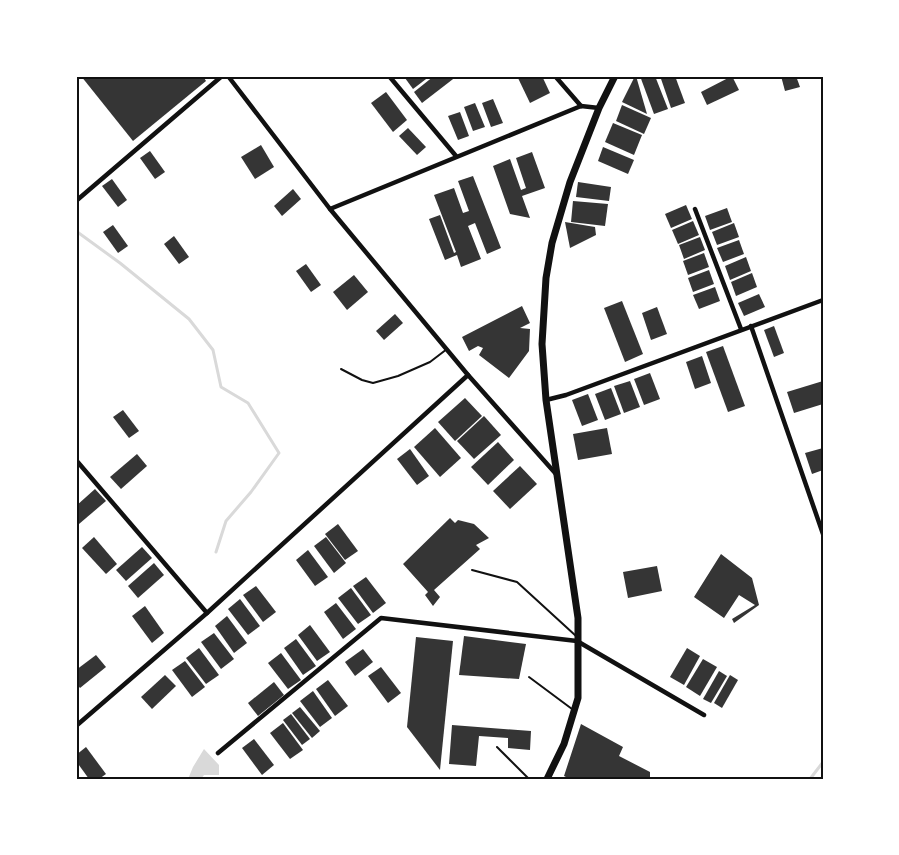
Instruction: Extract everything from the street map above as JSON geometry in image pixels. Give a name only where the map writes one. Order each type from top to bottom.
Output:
[{"type":"main road","points":[[547,779],[564,744],[578,698],[578,618],[546,400],[542,344],[546,278],[552,243],[570,182],[599,108],[615,76]]},
{"type":"street","points":[[76,200],[222,76]]},
{"type":"street","points":[[228,76],[330,209],[468,375],[556,474]]},
{"type":"street","points":[[389,76],[456,156]]},
{"type":"street","points":[[555,76],[581,106]]},
{"type":"street","points":[[330,209],[581,106],[599,108]]},
{"type":"street","points":[[695,209],[741,330]]},
{"type":"street","points":[[546,400],[566,395],[823,300]]},
{"type":"street","points":[[751,326],[823,534]]},
{"type":"street","points":[[76,726],[207,613],[468,375]]},
{"type":"street","points":[[76,460],[207,613]]},
{"type":"street","points":[[218,753],[381,618],[578,639],[704,715]]},
{"type":"lane","points":[[341,368],[362,380],[373,383],[398,376],[430,362],[447,349]]},
{"type":"lane","points":[[472,570],[516,582],[578,639]]},
{"type":"lane","points":[[529,677],[574,711]]},
{"type":"lane","points":[[497,747],[529,779]]},
{"type":"shaded area","points":[[204,749],[219,765],[219,775],[204,775],[201,779],[188,779],[193,767]]},
{"type":"building","points":[[81,76],[203,76],[206,81],[133,141]]},
{"type":"building","points":[[407,76],[430,76],[413,89],[405,78]]},
{"type":"building","points":[[434,76],[457,76],[422,103],[414,92]]},
{"type":"building","points":[[523,76],[542,76],[550,93],[530,103],[518,78]]},
{"type":"building","points":[[636,76],[647,114],[622,102]]},
{"type":"building","points":[[640,76],[655,76],[668,109],[654,114]]},
{"type":"building","points":[[660,76],[675,76],[685,103],[671,108]]},
{"type":"building","points":[[732,76],[739,90],[707,105],[701,92]]},
{"type":"building","points":[[781,76],[796,76],[800,87],[785,91]]},
{"type":"building","points":[[386,92],[407,120],[393,132],[371,103]]},
{"type":"building","points":[[493,99],[503,123],[491,127],[482,103]]},
{"type":"building","points":[[475,103],[485,127],[473,131],[464,107]]},
{"type":"building","points":[[622,105],[651,118],[644,134],[616,121]]},
{"type":"building","points":[[460,112],[469,136],[458,140],[448,116]]},
{"type":"building","points":[[613,123],[642,135],[634,155],[605,142]]},
{"type":"building","points":[[408,128],[426,147],[417,155],[399,136]]},
{"type":"building","points":[[261,145],[274,167],[255,179],[241,157]]},
{"type":"building","points":[[603,147],[634,160],[628,174],[598,161]]},
{"type":"building","points":[[150,151],[165,172],[155,179],[140,158]]},
{"type":"building","points":[[532,152],[545,188],[522,196],[530,218],[510,214],[493,166],[510,159],[521,190],[526,188],[516,158]]},
{"type":"building","points":[[473,176],[501,248],[487,254],[475,223],[468,226],[481,259],[461,267],[457,255],[445,260],[429,219],[440,215],[454,253],[456,252],[434,195],[454,188],[463,213],[469,211],[458,181]]},
{"type":"building","points":[[112,179],[127,200],[118,207],[102,186]]},
{"type":"building","points":[[578,182],[611,187],[609,201],[576,197]]},
{"type":"building","points":[[293,189],[301,199],[282,216],[274,206]]},
{"type":"building","points":[[573,201],[608,204],[605,226],[571,222]]},
{"type":"building","points":[[686,205],[692,219],[671,228],[665,214]]},
{"type":"building","points":[[727,208],[732,222],[710,230],[705,216]]},
{"type":"building","points":[[693,221],[699,235],[678,244],[672,230]]},
{"type":"building","points":[[565,222],[595,227],[596,235],[570,248]]},
{"type":"building","points":[[734,223],[739,237],[717,245],[712,232]]},
{"type":"building","points":[[113,225],[128,246],[118,253],[103,232]]},
{"type":"building","points":[[174,236],[189,257],[179,264],[164,244]]},
{"type":"building","points":[[700,237],[705,250],[684,259],[679,245]]},
{"type":"building","points":[[739,240],[744,254],[723,262],[717,248]]},
{"type":"building","points":[[704,253],[709,267],[688,275],[683,261]]},
{"type":"building","points":[[746,257],[751,271],[730,280],[725,266]]},
{"type":"building","points":[[306,264],[321,285],[311,292],[296,271]]},
{"type":"building","points":[[709,270],[714,284],[693,292],[688,278]]},
{"type":"building","points":[[752,273],[757,287],[736,296],[731,282]]},
{"type":"building","points":[[354,275],[368,292],[347,310],[333,292]]},
{"type":"building","points":[[715,287],[720,301],[699,309],[693,295]]},
{"type":"building","points":[[759,294],[765,307],[744,316],[738,303]]},
{"type":"building","points":[[622,301],[643,354],[625,362],[604,308]]},
{"type":"building","points":[[522,306],[530,323],[520,328],[530,329],[529,351],[509,378],[479,355],[483,348],[478,346],[469,351],[462,337]]},
{"type":"building","points":[[657,307],[667,334],[651,340],[642,313]]},
{"type":"building","points":[[395,314],[403,323],[384,340],[376,331]]},
{"type":"building","points":[[774,326],[784,353],[774,357],[764,330]]},
{"type":"building","points":[[723,346],[745,406],[728,412],[706,352]]},
{"type":"building","points":[[702,356],[711,383],[695,389],[686,362]]},
{"type":"building","points":[[650,373],[660,399],[644,405],[634,379]]},
{"type":"building","points":[[630,381],[640,407],[624,413],[614,386]]},
{"type":"building","points":[[823,381],[823,404],[794,413],[787,392]]},
{"type":"building","points":[[611,388],[621,414],[605,420],[595,394]]},
{"type":"building","points":[[588,394],[598,420],[582,426],[572,400]]},
{"type":"building","points":[[465,398],[482,416],[455,441],[438,422]]},
{"type":"building","points":[[123,410],[139,431],[129,438],[113,417]]},
{"type":"building","points":[[484,416],[501,435],[474,459],[457,441]]},
{"type":"building","points":[[435,428],[461,458],[440,477],[414,447]]},
{"type":"building","points":[[607,428],[612,454],[578,460],[573,434]]},
{"type":"building","points":[[498,442],[514,460],[488,485],[471,467]]},
{"type":"building","points":[[823,448],[823,470],[812,474],[805,453]]},
{"type":"building","points":[[410,449],[429,476],[417,485],[397,459]]},
{"type":"building","points":[[137,454],[147,466],[121,489],[110,477]]},
{"type":"building","points":[[520,466],[537,484],[510,509],[493,491]]},
{"type":"building","points":[[95,489],[106,501],[79,524],[76,520],[76,506]]},
{"type":"building","points":[[450,518],[455,523],[458,520],[474,524],[489,538],[476,545],[480,549],[434,590],[440,597],[433,606],[425,595],[428,592],[403,564]]},
{"type":"building","points":[[338,524],[358,551],[345,560],[325,534]]},
{"type":"building","points":[[94,537],[117,564],[106,574],[82,548]]},
{"type":"building","points":[[326,537],[346,563],[334,573],[314,546]]},
{"type":"building","points":[[142,547],[152,558],[126,581],[116,570]]},
{"type":"building","points":[[308,550],[328,577],[315,586],[296,560]]},
{"type":"building","points":[[721,554],[752,578],[759,605],[734,623],[732,619],[755,605],[739,595],[724,618],[694,597]]},
{"type":"building","points":[[154,563],[164,575],[138,598],[128,586]]},
{"type":"building","points":[[657,566],[662,591],[628,598],[623,572]]},
{"type":"building","points":[[366,577],[386,603],[373,613],[353,586]]},
{"type":"building","points":[[256,586],[276,612],[263,622],[243,595]]},
{"type":"building","points":[[351,588],[371,615],[358,624],[338,598]]},
{"type":"building","points":[[240,599],[260,626],[248,635],[228,609]]},
{"type":"building","points":[[336,603],[356,629],[343,639],[324,612]]},
{"type":"building","points":[[145,606],[164,633],[152,643],[132,616]]},
{"type":"building","points":[[227,616],[247,643],[234,653],[215,626]]},
{"type":"building","points":[[310,625],[330,652],[317,661],[298,635]]},
{"type":"building","points":[[214,633],[234,659],[221,669],[201,642]]},
{"type":"building","points":[[464,636],[526,644],[519,679],[459,675]]},
{"type":"building","points":[[416,637],[453,641],[440,770],[407,727]]},
{"type":"building","points":[[296,639],[316,666],[303,675],[284,648]]},
{"type":"building","points":[[199,648],[219,675],[206,684],[186,658]]},
{"type":"building","points":[[687,648],[700,656],[684,685],[670,677]]},
{"type":"building","points":[[363,649],[373,662],[355,676],[345,662]]},
{"type":"building","points":[[281,653],[301,680],[288,689],[268,663]]},
{"type":"building","points":[[96,655],[106,667],[80,688],[76,683],[76,670]]},
{"type":"building","points":[[703,659],[717,667],[700,696],[686,687]]},
{"type":"building","points":[[185,661],[205,687],[192,697],[172,670]]},
{"type":"building","points":[[381,667],[401,693],[388,703],[368,676]]},
{"type":"building","points":[[719,671],[727,676],[711,703],[703,699]]},
{"type":"building","points":[[165,675],[176,686],[152,709],[141,697]]},
{"type":"building","points":[[730,675],[738,680],[722,708],[714,703]]},
{"type":"building","points":[[328,680],[348,706],[335,716],[316,689]]},
{"type":"building","points":[[274,682],[284,695],[258,716],[248,703]]},
{"type":"building","points":[[313,691],[332,718],[320,727],[300,701]]},
{"type":"building","points":[[300,707],[320,731],[312,738],[292,713]]},
{"type":"building","points":[[291,714],[310,739],[302,745],[283,720]]},
{"type":"building","points":[[283,723],[303,750],[290,759],[270,733]]},
{"type":"building","points":[[581,724],[623,747],[619,756],[650,772],[650,779],[570,779],[564,776]]},
{"type":"building","points":[[452,725],[531,731],[530,750],[508,748],[508,738],[479,736],[476,766],[449,764]]},
{"type":"building","points":[[254,739],[274,765],[262,775],[242,748]]},
{"type":"building","points":[[86,747],[106,774],[99,779],[89,779],[76,761],[76,755]]},
{"type":"waterway","points":[[76,231],[120,263],[189,319],[213,350],[221,387],[248,403],[279,453],[251,492],[226,521],[216,552]]},
{"type":"waterway","points":[[810,779],[823,762]]}]
